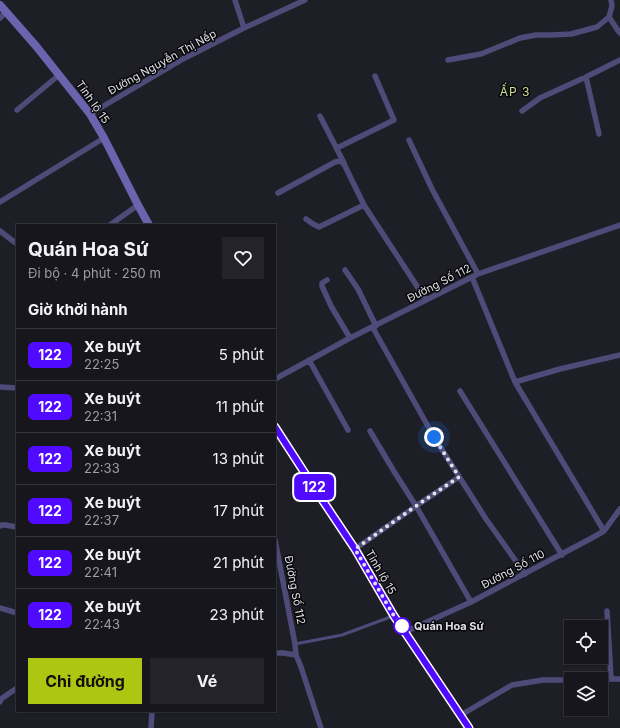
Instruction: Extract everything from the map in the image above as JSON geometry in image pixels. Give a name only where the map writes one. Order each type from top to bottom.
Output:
[{"type":"main road","name":"Tỉnh lộ 15","points":[[0,4],[3,15],[59,74],[90,114],[148,224]]},
{"type":"main road","name":"Tỉnh lộ 15","points":[[276,429],[355,549],[394,616],[469,728]]},
{"type":"street","points":[[235,0],[244,28]]},
{"type":"street","name":"Đường Nguyễn Thị Nếp","points":[[90,114],[183,59],[244,28],[305,0]]},
{"type":"street","points":[[448,60],[481,54],[520,38],[536,35],[571,34],[598,27],[609,17],[612,6],[611,0]]},
{"type":"street","points":[[609,17],[620,33]]},
{"type":"street","points":[[522,111],[540,98],[620,60]]},
{"type":"street","points":[[17,110],[59,74]]},
{"type":"street","points":[[337,148],[394,120],[375,76]]},
{"type":"street","points":[[586,77],[599,134]]},
{"type":"street","points":[[320,116],[364,205],[426,300]]},
{"type":"street","points":[[0,202],[104,138]]},
{"type":"street","points":[[410,140],[432,188],[478,274]]},
{"type":"street","points":[[278,194],[335,162],[344,164]]},
{"type":"street","points":[[111,224],[138,205]]},
{"type":"street","points":[[306,219],[319,227],[364,205]]},
{"type":"street","name":"Đường Số 112","points":[[276,378],[350,338],[375,327],[478,274],[620,225]]},
{"type":"street","points":[[0,232],[16,243]]},
{"type":"street","points":[[345,270],[358,289],[375,327],[434,437],[486,520],[525,574]]},
{"type":"street","points":[[472,277],[515,382],[604,530]]},
{"type":"street","points":[[327,280],[322,282],[322,286],[331,306],[350,338]]},
{"type":"street","points":[[515,382],[560,369],[620,355]]},
{"type":"street","points":[[309,360],[348,430]]},
{"type":"street","points":[[0,387],[16,388]]},
{"type":"street","points":[[460,392],[562,555]]},
{"type":"street","points":[[370,431],[416,506],[471,602]]},
{"type":"street","points":[[355,549],[459,477]]},
{"type":"street","name":"Đường Số 110","points":[[405,632],[471,602],[590,539],[604,530],[620,509]]},
{"type":"street","points":[[0,526],[5,525],[16,527]]},
{"type":"street","name":"Đường Số 112","points":[[277,555],[296,655],[320,728]]},
{"type":"street","points":[[0,608],[16,613]]},
{"type":"street","points":[[606,611],[611,678]]},
{"type":"street","points":[[276,653],[296,655]]},
{"type":"street","points":[[608,678],[620,679]]},
{"type":"street","points":[[461,715],[512,685],[542,680],[564,680]]},
{"type":"street","points":[[0,702],[16,689]]},
{"type":"street","points":[[151,728],[152,712]]},
{"type":"lane","points":[[295,644],[342,635],[394,616]]},
{"type":"bus line","name":"122","points":[[276,429],[355,549],[394,616],[469,728]]},
{"type":"place","name":"Quán Hoa Sứ","points":[[402,626]]},
{"type":"district","name":"ẤP 3","points":[[515,92]]},
{"type":"route","points":[[402,626],[394,616],[355,549],[459,477],[434,437]]}]
